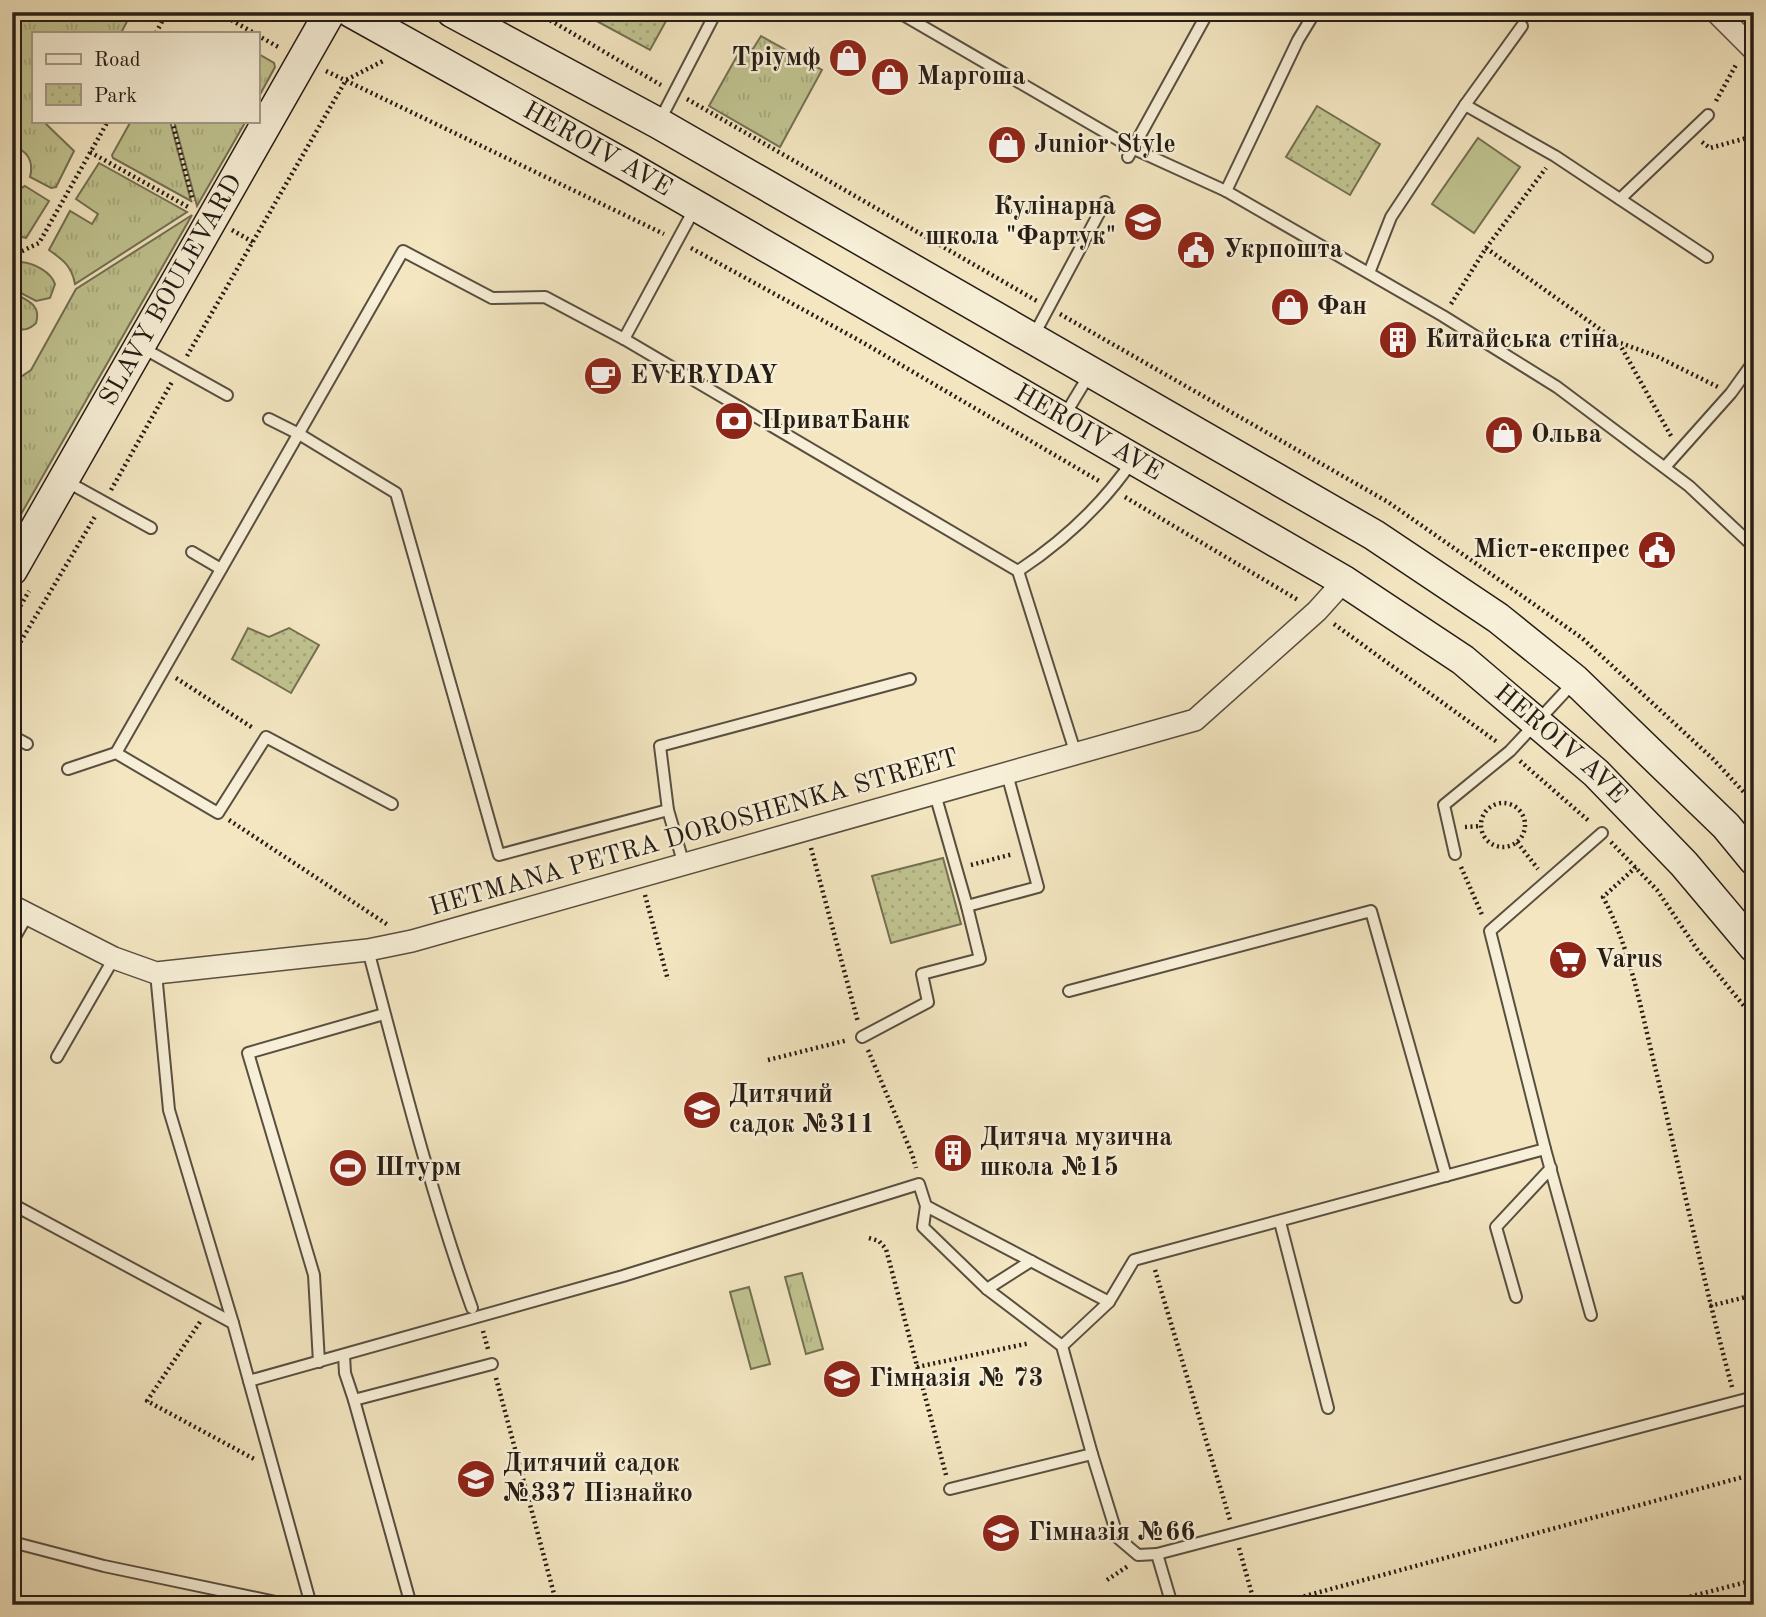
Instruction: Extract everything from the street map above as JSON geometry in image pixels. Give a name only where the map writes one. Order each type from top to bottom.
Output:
[{"type":"main road","name":"SLAVY BOULEVARD","points":[[12,570],[330,12]]},
{"type":"main road","name":"HEROIV AVE","points":[[351,12],[696,206],[1344,581],[1462,660],[1596,773],[1684,864],[1754,947]]},
{"type":"main road","name":"HEROIV AVE","points":[[452,12],[658,123],[1374,535],[1498,618],[1576,680],[1750,849]]},
{"type":"street","points":[[1716,12],[1750,47]]},
{"type":"street","name":"HETMANA PETRA DOROSHENKA STREET","points":[[20,910],[114,958],[156,973],[368,950],[412,941],[1195,720],[1317,611],[1344,581]]},
{"type":"lane","points":[[658,123],[716,12]]},
{"type":"lane","points":[[898,12],[1131,153],[1226,191],[1443,316],[1557,387],[1665,467],[1754,547]]},
{"type":"lane","points":[[1131,153],[1208,12]]},
{"type":"lane","points":[[1226,191],[1298,40],[1315,12]]},
{"type":"lane","points":[[1369,273],[1391,217],[1465,105],[1522,26]]},
{"type":"lane","points":[[1465,105],[1555,156],[1707,257]]},
{"type":"lane","points":[[1620,199],[1708,115]]},
{"type":"lane","points":[[1032,339],[1105,202]]},
{"type":"lane","points":[[624,339],[696,206]]},
{"type":"lane","points":[[68,769],[116,753],[403,251],[492,298],[544,297],[624,339],[1018,571],[1077,754]]},
{"type":"lane","points":[[139,346],[227,395]]},
{"type":"lane","points":[[1665,467],[1731,393],[1754,361]]},
{"type":"lane","points":[[1063,418],[1090,372]]},
{"type":"lane","points":[[269,419],[299,434],[396,493],[499,856],[668,810]]},
{"type":"lane","points":[[1018,571],[1045,553],[1113,489],[1133,460]]},
{"type":"lane","points":[[64,480],[151,528]]},
{"type":"lane","points":[[192,552],[221,569]]},
{"type":"lane","points":[[684,865],[668,810],[660,746],[910,679]]},
{"type":"lane","points":[[1455,854],[1444,805],[1510,751],[1576,680]]},
{"type":"lane","points":[[12,736],[27,744]]},
{"type":"lane","points":[[116,753],[218,813],[266,737],[392,804]]},
{"type":"lane","points":[[967,906],[1038,887],[1007,774]]},
{"type":"lane","points":[[862,1037],[928,1002],[922,974],[980,959],[935,794]]},
{"type":"lane","points":[[1591,1315],[1545,1149],[1490,931],[1602,833]]},
{"type":"lane","points":[[12,942],[20,910]]},
{"type":"lane","points":[[1069,991],[1371,911],[1446,1176]]},
{"type":"lane","points":[[368,950],[449,1245],[475,1312]]},
{"type":"lane","points":[[57,1057],[114,958]]},
{"type":"lane","points":[[156,973],[169,1110],[233,1323],[312,1605]]},
{"type":"lane","points":[[319,1362],[314,1275],[248,1053],[384,1014]]},
{"type":"lane","points":[[1062,1346],[1109,1302],[1134,1260],[1545,1149]]},
{"type":"lane","points":[[1516,1297],[1496,1227],[1551,1168]]},
{"type":"lane","points":[[249,1381],[344,1355],[475,1312],[623,1276],[919,1184],[926,1206],[923,1227],[987,1289],[1062,1346],[1091,1454],[1118,1538],[1138,1555],[1157,1554],[1754,1397]]},
{"type":"lane","points":[[12,1204],[233,1323]]},
{"type":"lane","points":[[926,1206],[1109,1302]]},
{"type":"lane","points":[[1280,1222],[1328,1408]]},
{"type":"lane","points":[[987,1289],[1031,1261]]},
{"type":"lane","points":[[344,1355],[345,1373],[411,1605]]},
{"type":"lane","points":[[354,1400],[492,1364]]},
{"type":"lane","points":[[950,1489],[1091,1454]]},
{"type":"lane","points":[[12,1542],[104,1566],[290,1605]]},
{"type":"lane","points":[[1157,1554],[1172,1605]]},
{"type":"path","points":[[157,32],[167,12]]},
{"type":"path","points":[[216,12],[252,32]]},
{"type":"path","points":[[259,36],[279,48]]},
{"type":"path","points":[[1708,115],[1750,47]]},
{"type":"path","points":[[346,80],[385,60]]},
{"type":"path","points":[[321,68],[678,241],[862,342],[1317,611],[1510,751],[1602,833],[1657,890],[1697,949],[1754,1018]]},
{"type":"path","points":[[12,256],[39,243],[107,122]]},
{"type":"path","points":[[90,152],[196,211],[172,122]]},
{"type":"path","points":[[1690,132],[1710,148],[1754,136]]},
{"type":"path","points":[[1443,316],[1486,247],[1555,156]]},
{"type":"path","points":[[212,219],[253,242]]},
{"type":"path","points":[[1486,247],[1618,342],[1656,356],[1731,393]]},
{"type":"path","points":[[1618,342],[1678,450]]},
{"type":"path","points":[[164,670],[266,737]]},
{"type":"path","points":[[1504,803],[1522,814],[1524,829],[1517,842],[1511,846],[1497,846],[1486,838],[1481,826],[1482,819],[1490,808],[1504,803]]},
{"type":"path","points":[[218,813],[412,941]]},
{"type":"path","points":[[807,830],[862,1037],[912,1154],[919,1184]]},
{"type":"path","points":[[1517,842],[1547,881]]},
{"type":"path","points":[[957,869],[1028,850]]},
{"type":"path","points":[[1455,854],[1490,931]]},
{"type":"path","points":[[1636,867],[1603,897],[1613,916],[1632,971],[1735,1402]]},
{"type":"path","points":[[641,877],[668,980]]},
{"type":"path","points":[[768,1060],[862,1037]]},
{"type":"path","points":[[869,1238],[879,1241],[886,1249],[950,1489]]},
{"type":"path","points":[[1151,1256],[1255,1605]]},
{"type":"path","points":[[1710,1306],[1754,1295]]},
{"type":"path","points":[[208,1310],[147,1401],[275,1471]]},
{"type":"path","points":[[475,1312],[492,1364],[557,1605]]},
{"type":"path","points":[[917,1367],[1052,1338]]},
{"type":"path","points":[[1272,1605],[1754,1474]]},
{"type":"path","points":[[1107,1580],[1134,1562]]},
{"type":"path","points":[[1658,1605],[1754,1580]]},
{"type":"green space","points":[[12,12],[132,12],[122,32],[32,32],[32,122],[44,122],[74,151],[56,187],[51,188],[30,177],[28,157],[22,150],[12,146]]},
{"type":"green space","points":[[580,12],[671,12],[650,50]]},
{"type":"green space","points":[[761,36],[822,70],[780,147],[709,106],[742,47],[753,49]]},
{"type":"green space","points":[[259,54],[274,63],[275,67],[259,96]]},
{"type":"green space","points":[[1317,106],[1380,144],[1350,195],[1286,157]]},
{"type":"green space","points":[[130,122],[170,122],[191,201],[113,158],[112,155]]},
{"type":"green space","points":[[174,122],[245,122],[197,206]]},
{"type":"green space","points":[[1478,138],[1520,167],[1474,233],[1432,204]]},
{"type":"green space","points":[[99,163],[187,212],[75,284],[69,268],[49,250],[70,211],[92,224],[98,214],[76,199]]},
{"type":"green space","points":[[25,186],[49,201],[26,238],[12,234],[12,193]]},
{"type":"green space","points":[[192,215],[12,530],[12,378],[19,378],[31,370],[76,289]]},
{"type":"green space","points":[[21,262],[36,266],[50,276],[55,284],[50,298],[36,301],[13,289],[12,267]]},
{"type":"green space","points":[[12,292],[27,300],[37,311],[36,323],[28,329],[12,326]]},
{"type":"green space","points":[[248,628],[269,637],[289,628],[319,645],[291,693],[232,659]]},
{"type":"green space","points":[[943,858],[961,924],[891,943],[872,876]]},
{"type":"green space","points":[[802,1273],[823,1349],[806,1354],[785,1277]]},
{"type":"green space","points":[[749,1287],[770,1364],[751,1369],[730,1292]]},
{"type":"place","name":"Тріумф","points":[[848,58]]},
{"type":"place","name":"Маргоша","points":[[890,77]]},
{"type":"place","name":"Junior Style","points":[[1007,145]]},
{"type":"place","name":"Кулінарна школа \"Фартук\"","points":[[1143,222]]},
{"type":"place","name":"Укрпошта","points":[[1196,250]]},
{"type":"place","name":"Фан","points":[[1290,307]]},
{"type":"place","name":"Китайська стіна","points":[[1398,340]]},
{"type":"place","name":"EVERYDAY","points":[[603,376]]},
{"type":"place","name":"ПриватБанк","points":[[734,421]]},
{"type":"place","name":"Ольва","points":[[1504,435]]},
{"type":"place","name":"Міст-експрес","points":[[1657,550]]},
{"type":"place","name":"Varus","points":[[1568,960]]},
{"type":"place","name":"Дитячий садок №311","points":[[702,1110]]},
{"type":"place","name":"Дитяча музична школа №15","points":[[953,1153]]},
{"type":"place","name":"Штурм","points":[[348,1168]]},
{"type":"place","name":"Гімназія № 73","points":[[842,1379]]},
{"type":"place","name":"Дитячий садок №337 Пізнайко","points":[[476,1479]]},
{"type":"place","name":"Гімназія №66","points":[[1001,1533]]}]
